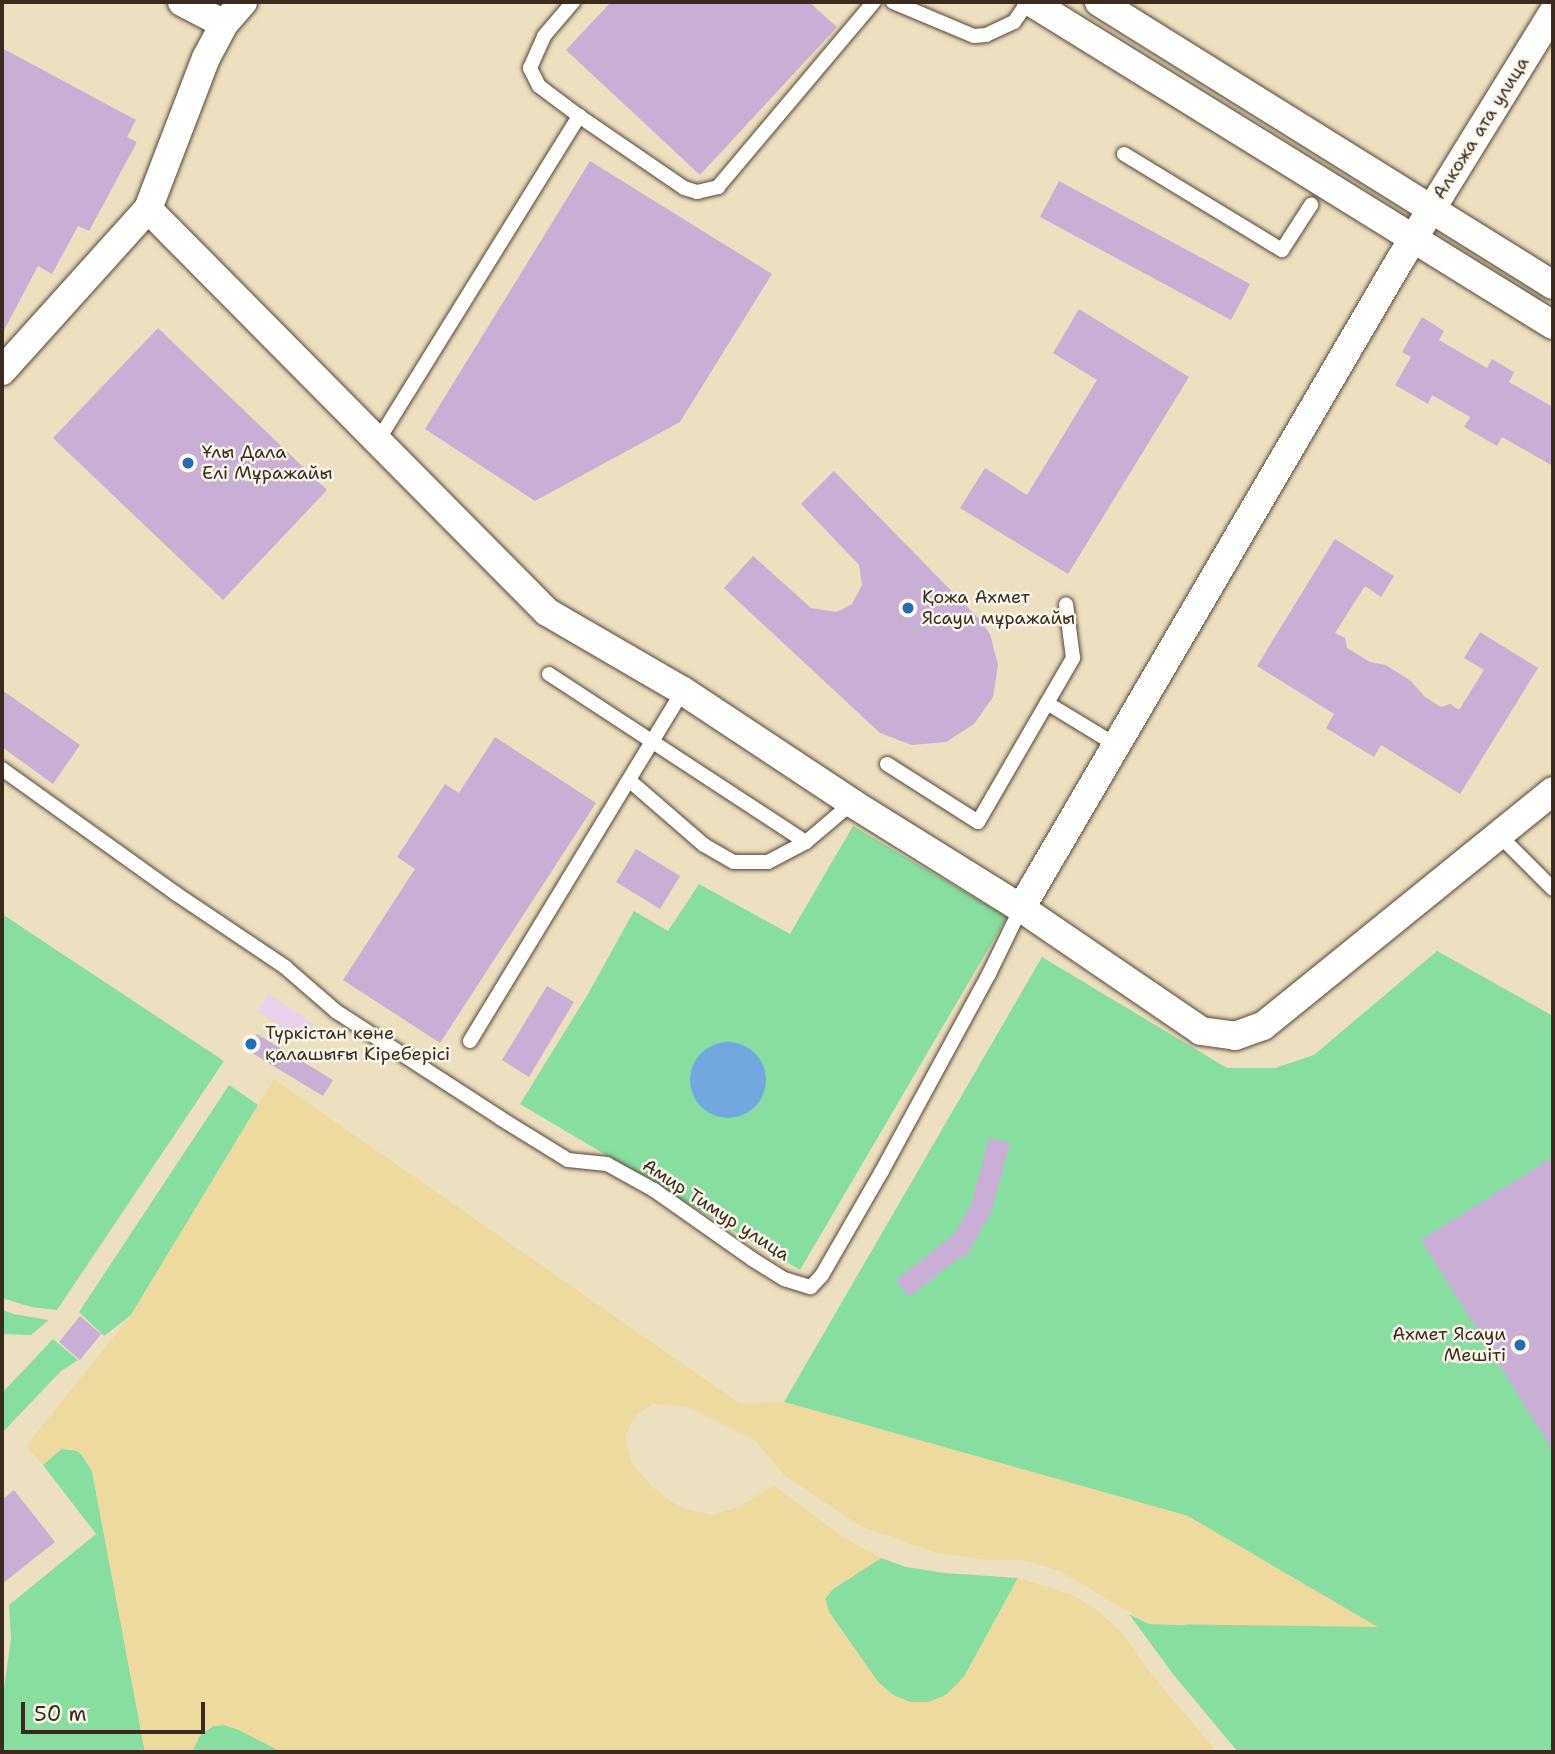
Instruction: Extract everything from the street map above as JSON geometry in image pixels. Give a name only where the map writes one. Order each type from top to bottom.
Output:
[{"type":"street","points":[[182,2],[223,24]]},
{"type":"street","points":[[2,371],[148,209],[206,58],[223,24],[243,2]]},
{"type":"street","points":[[1029,2],[1553,325]]},
{"type":"street","points":[[1099,2],[1553,285]]},
{"type":"street","name":"Алкожа ата улица","points":[[1021,908],[1413,238],[1553,12]]},
{"type":"street","points":[[148,209],[547,612],[683,691],[852,803],[1021,908],[1201,1031],[1235,1036],[1262,1026],[1553,792]]},
{"type":"lane","points":[[573,2],[544,36],[530,68],[539,86],[684,188],[697,192],[718,187],[874,2]]},
{"type":"lane","points":[[893,2],[974,36],[986,35],[1014,22],[1029,2]]},
{"type":"lane","points":[[377,442],[579,116]]},
{"type":"lane","points":[[1124,154],[1282,250],[1311,205]]},
{"type":"lane","points":[[887,764],[978,822],[1073,658],[1066,604]]},
{"type":"lane","points":[[549,674],[654,739],[806,842]]},
{"type":"lane","points":[[470,1041],[683,691]]},
{"type":"lane","points":[[1047,703],[1116,745]]},
{"type":"lane","name":"Амир Тимур улица","points":[[2,769],[169,889],[285,967],[337,1012],[568,1160],[607,1164],[654,1190],[784,1279],[811,1287],[822,1275],[882,1171],[989,974],[1021,908]]},
{"type":"lane","points":[[629,782],[704,845],[734,862],[768,862],[806,842],[852,803]]},
{"type":"lane","points":[[1499,835],[1553,889]]},
{"type":"shaded area","points":[[268,994],[314,1024],[303,1041],[257,1011]]},
{"type":"green space","points":[[853,826],[1007,917],[800,1270],[520,1104],[588,994],[634,911],[668,931],[699,884],[790,934]]},
{"type":"green space","points":[[2,914],[224,1061],[57,1310],[31,1307],[2,1298]]},
{"type":"green space","points":[[1437,951],[1553,1016],[1553,1752],[1238,1752],[1173,1674],[1129,1614],[1149,1624],[1186,1625],[1188,1516],[784,1402],[1042,957],[1227,1068],[1275,1068],[1314,1055]]},
{"type":"green space","points":[[229,1085],[258,1105],[131,1315],[104,1336],[79,1312]]},
{"type":"green space","points":[[2,1310],[49,1320],[31,1335],[2,1334]]},
{"type":"green space","points":[[53,1339],[78,1360],[61,1371],[2,1433],[2,1393]]},
{"type":"green space","points":[[61,1449],[79,1451],[92,1471],[145,1752],[2,1752],[2,1702],[11,1639],[9,1605],[96,1534],[43,1465]]},
{"type":"green space","points":[[881,1558],[906,1567],[945,1573],[1018,1578],[964,1677],[946,1695],[929,1702],[910,1702],[893,1695],[878,1682],[829,1612],[825,1599],[833,1589]]},
{"type":"green space","points":[[223,1725],[237,1729],[282,1752],[192,1752],[200,1735],[213,1726]]},
{"type":"sand","points":[[274,1079],[739,1403],[784,1402],[1188,1516],[1378,1627],[1149,1624],[1060,1571],[1023,1560],[988,1560],[937,1553],[860,1526],[784,1475],[755,1440],[689,1407],[653,1404],[637,1414],[625,1436],[631,1462],[652,1487],[681,1508],[714,1515],[743,1505],[774,1485],[843,1537],[881,1558],[833,1589],[825,1599],[829,1612],[878,1682],[893,1695],[910,1702],[929,1702],[946,1695],[964,1677],[1018,1578],[1070,1594],[1093,1607],[1121,1631],[1148,1670],[1217,1752],[282,1752],[237,1729],[223,1725],[213,1726],[200,1735],[192,1752],[145,1752],[92,1471],[84,1456],[73,1449],[61,1449],[43,1465],[26,1446],[131,1315]]},
{"type":"water","points":[[728,1042],[742,1045],[755,1053],[763,1066],[766,1080],[763,1094],[755,1107],[742,1115],[728,1118],[714,1115],[701,1107],[693,1094],[690,1080],[693,1066],[701,1053],[714,1045]]},
{"type":"building","points":[[611,2],[809,2],[837,27],[700,175],[566,50]]},
{"type":"building","points":[[2,48],[136,120],[127,137],[137,142],[89,231],[78,226],[52,274],[38,266],[2,334]]},
{"type":"building","points":[[590,161],[772,274],[680,422],[535,501],[425,429]]},
{"type":"building","points":[[1059,181],[1250,284],[1231,320],[1040,217]]},
{"type":"building","points":[[1079,309],[1189,377],[1068,574],[960,508],[985,468],[1027,495],[1097,380],[1053,353]]},
{"type":"building","points":[[1422,317],[1444,331],[1439,340],[1487,368],[1492,359],[1514,372],[1509,382],[1553,407],[1553,466],[1502,437],[1497,446],[1464,427],[1470,417],[1432,395],[1428,404],[1395,385],[1411,357],[1402,352]]},
{"type":"building","points":[[158,328],[327,490],[223,600],[53,438]]},
{"type":"building","name":"Қожа Ахмет Ясауи мұражайы","points":[[834,471],[980,620],[990,634],[998,665],[993,697],[974,724],[946,742],[912,745],[880,733],[724,588],[753,556],[811,608],[837,612],[852,604],[862,585],[859,565],[801,504]]},
{"type":"building","points":[[1335,539],[1394,576],[1381,597],[1365,586],[1335,633],[1345,638],[1347,648],[1370,662],[1386,665],[1411,681],[1425,697],[1441,707],[1450,704],[1459,710],[1484,670],[1464,658],[1480,632],[1538,668],[1460,794],[1381,745],[1374,757],[1326,728],[1334,714],[1257,666]]},
{"type":"building","points":[[2,690],[80,745],[53,784],[2,747]]},
{"type":"building","points":[[495,737],[596,803],[440,1043],[343,980],[415,869],[397,857],[445,784],[459,793]]},
{"type":"building","points":[[636,849],[680,876],[660,909],[616,882]]},
{"type":"building","points":[[547,986],[574,1002],[529,1077],[502,1060]]},
{"type":"building","points":[[257,1034],[333,1080],[323,1096],[247,1050]]},
{"type":"building","points":[[989,1138],[1010,1143],[991,1213],[965,1258],[961,1256],[909,1297],[896,1280],[955,1233],[971,1205]]},
{"type":"building","name":"Ахмет Ясауи Мешіті","points":[[1553,1157],[1553,1451],[1421,1240]]},
{"type":"building","points":[[80,1316],[101,1334],[80,1360],[59,1342]]},
{"type":"building","points":[[14,1490],[55,1542],[2,1584],[2,1500]]},
{"type":"place","name":"Ұлы Дала Елі Мұражайы","points":[[188,463]]},
{"type":"place","name":"Қожа Ахмет Ясауи мұражайы","points":[[908,608]]},
{"type":"place","name":"Түркістан көне қалашығы Кіреберісі","points":[[251,1044]]},
{"type":"place","name":"Ахмет Ясауи Мешіті","points":[[1520,1345]]}]
